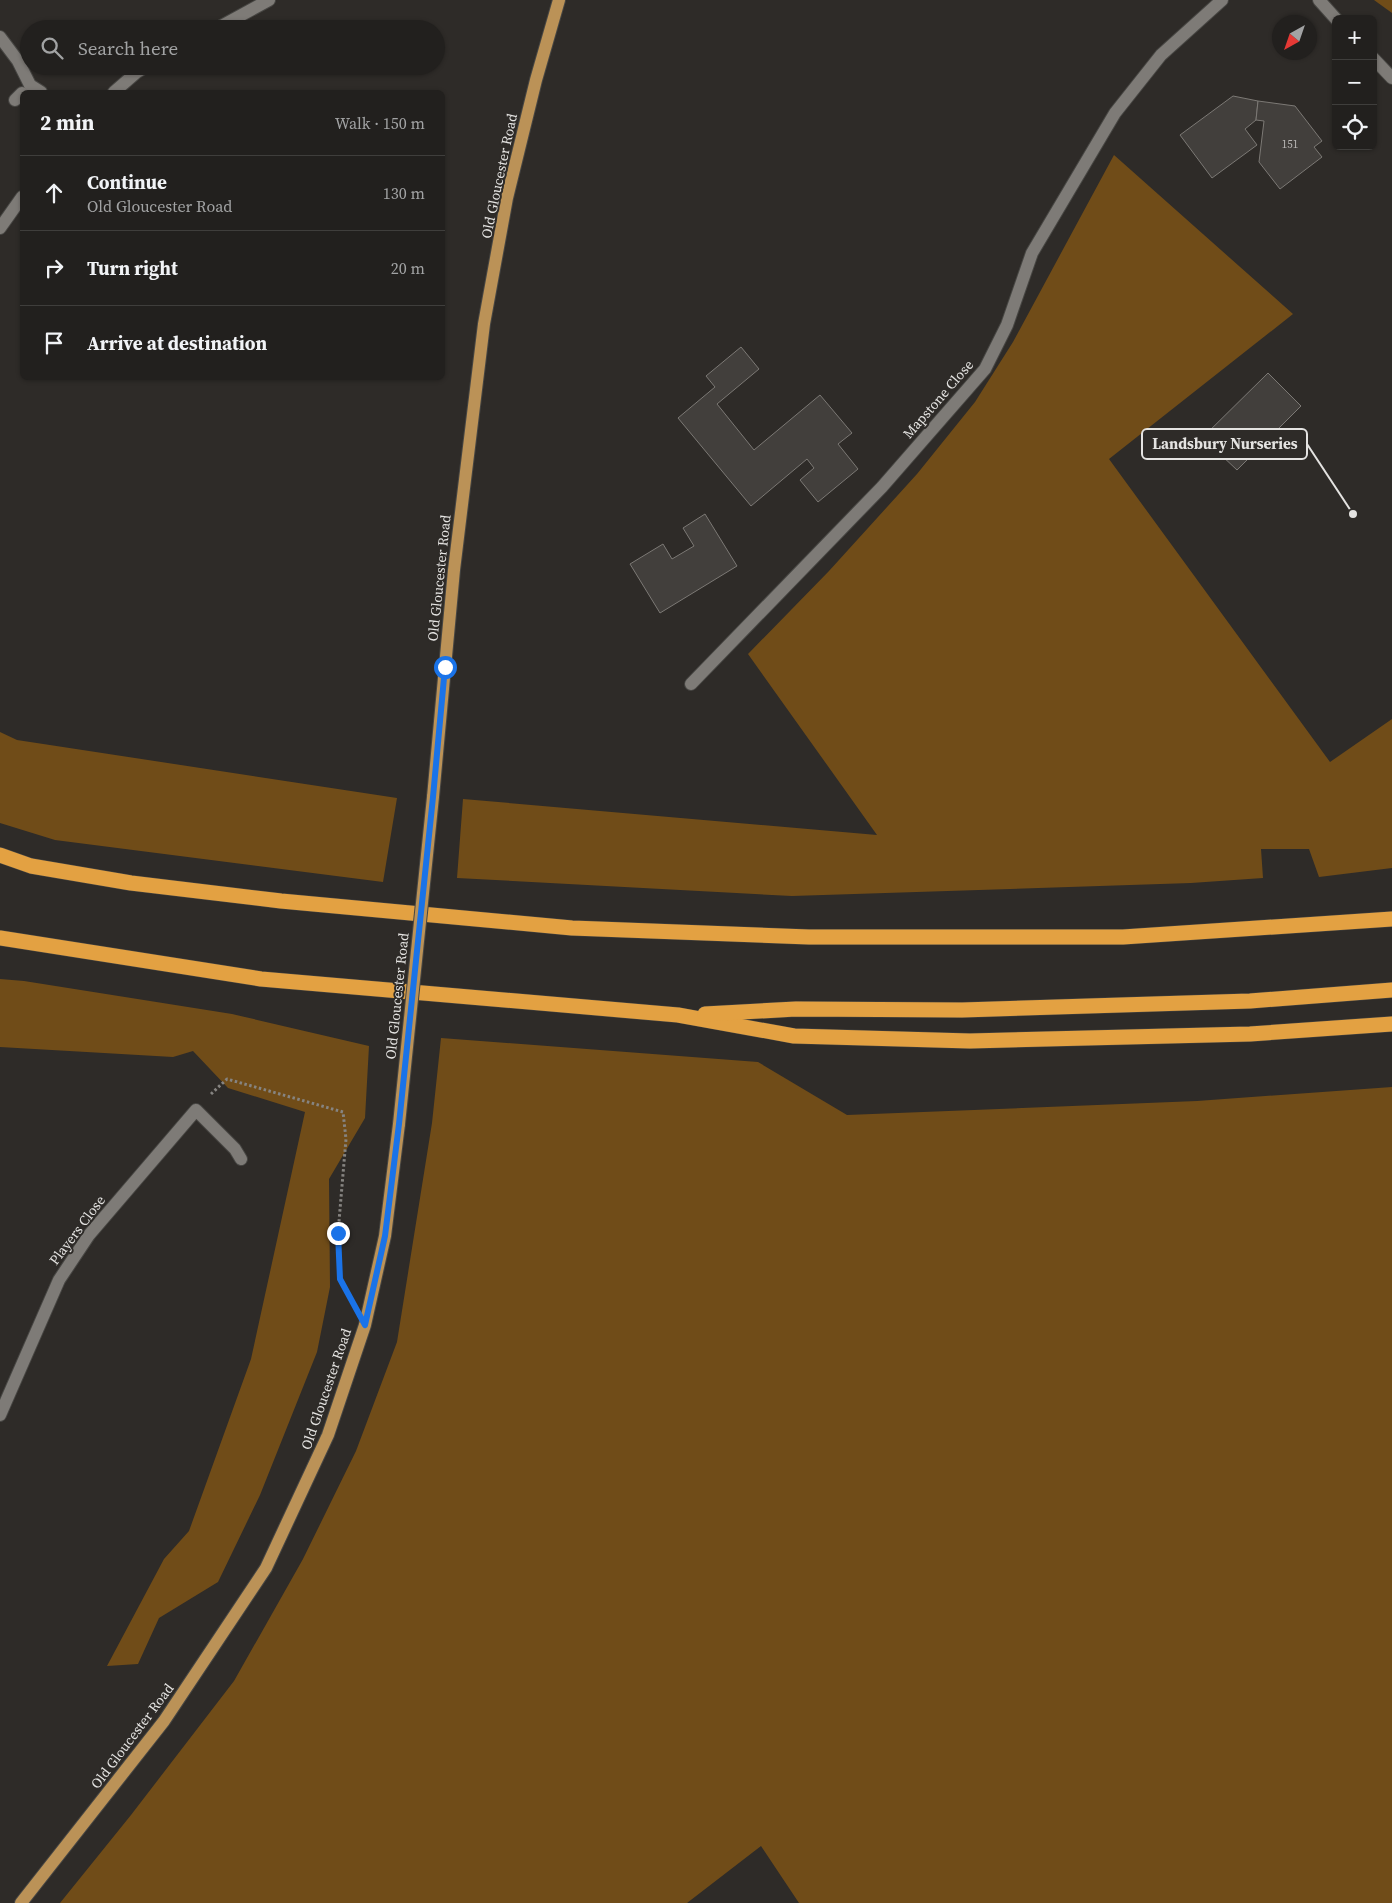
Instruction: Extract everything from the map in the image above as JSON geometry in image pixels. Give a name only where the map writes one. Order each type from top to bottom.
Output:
[{"type":"highway","points":[[0,855],[31,866],[131,883],[281,901],[572,928],[809,937],[1123,937],[1392,918]]},
{"type":"highway","points":[[0,938],[261,978],[678,1015],[794,1036],[970,1041],[1250,1034],[1392,1024]]},
{"type":"highway","points":[[678,1015],[796,1009],[962,1010],[1250,1001],[1392,990]]},
{"type":"main road","name":"Old Gloucester Road","points":[[21,1903],[164,1721],[266,1568],[328,1435],[365,1325],[385,1236],[399,1124],[433,797],[454,570],[484,324],[507,198],[536,80],[560,0]]},
{"type":"street","points":[[232,20],[269,0]]},
{"type":"street","name":"Mapstone Close","points":[[691,684],[882,487],[985,369],[1007,325],[1032,254],[1115,113],[1161,55],[1222,0]]},
{"type":"street","points":[[1319,0],[1332,15]]},
{"type":"street","points":[[0,36],[18,61],[20,74]]},
{"type":"street","points":[[1375,60],[1392,78]]},
{"type":"street","points":[[20,75],[23,90]]},
{"type":"street","points":[[116,90],[134,75]]},
{"type":"street","points":[[0,228],[20,200]]},
{"type":"street","points":[[196,1110],[235,1149],[241,1159]]},
{"type":"street","name":"Players Close","points":[[0,1415],[64,1273],[89,1235],[196,1110]]},
{"type":"path","points":[[196,1110],[227,1078],[343,1112],[346,1139],[338,1233],[340,1279],[365,1325]]},
{"type":"shaded area","points":[[1374,0],[1392,0],[1392,13]]},
{"type":"shaded area","points":[[1114,155],[1293,314],[1109,459],[1330,762],[1392,719],[1392,868],[1319,877],[1309,849],[1261,849],[1263,878],[1191,883],[792,896],[457,878],[463,799],[877,835],[748,654],[829,571],[917,474],[975,402],[1013,342]]},
{"type":"shaded area","points":[[0,732],[17,740],[397,798],[383,882],[55,840],[0,823]]},
{"type":"shaded area","points":[[0,979],[24,981],[232,1014],[369,1046],[365,1118],[329,1179],[330,1287],[317,1352],[260,1495],[218,1582],[159,1618],[138,1664],[107,1666],[164,1559],[189,1531],[251,1359],[305,1112],[228,1088],[193,1051],[173,1057],[0,1047]]},
{"type":"shaded area","points":[[441,1038],[758,1062],[847,1115],[1197,1101],[1392,1087],[1392,1903],[799,1903],[761,1846],[687,1903],[60,1903],[131,1815],[234,1681],[303,1559],[356,1451],[397,1342],[432,1123]]},
{"type":"building","points":[[1233,96],[1258,101],[1256,120],[1245,129],[1257,145],[1212,178],[1180,135]]},
{"type":"building","points":[[1258,101],[1295,106],[1322,141],[1314,147],[1322,157],[1280,189],[1259,162],[1264,121],[1256,120]]},
{"type":"building","points":[[741,347],[759,369],[717,404],[754,450],[820,395],[852,433],[838,444],[858,469],[818,502],[800,480],[814,468],[807,459],[751,506],[678,418],[715,387],[706,376]]},
{"type":"building","points":[[1268,373],[1301,406],[1237,470],[1220,454],[1215,459],[1198,442]]},
{"type":"building","points":[[705,514],[737,566],[660,613],[630,564],[663,544],[672,559],[694,546],[683,528]]},
{"type":"place","name":"Landsbury Nurseries","points":[[1353,514]]},
{"type":"route","points":[[338,1233],[340,1279],[365,1325],[385,1236],[399,1124],[445,667]]}]
